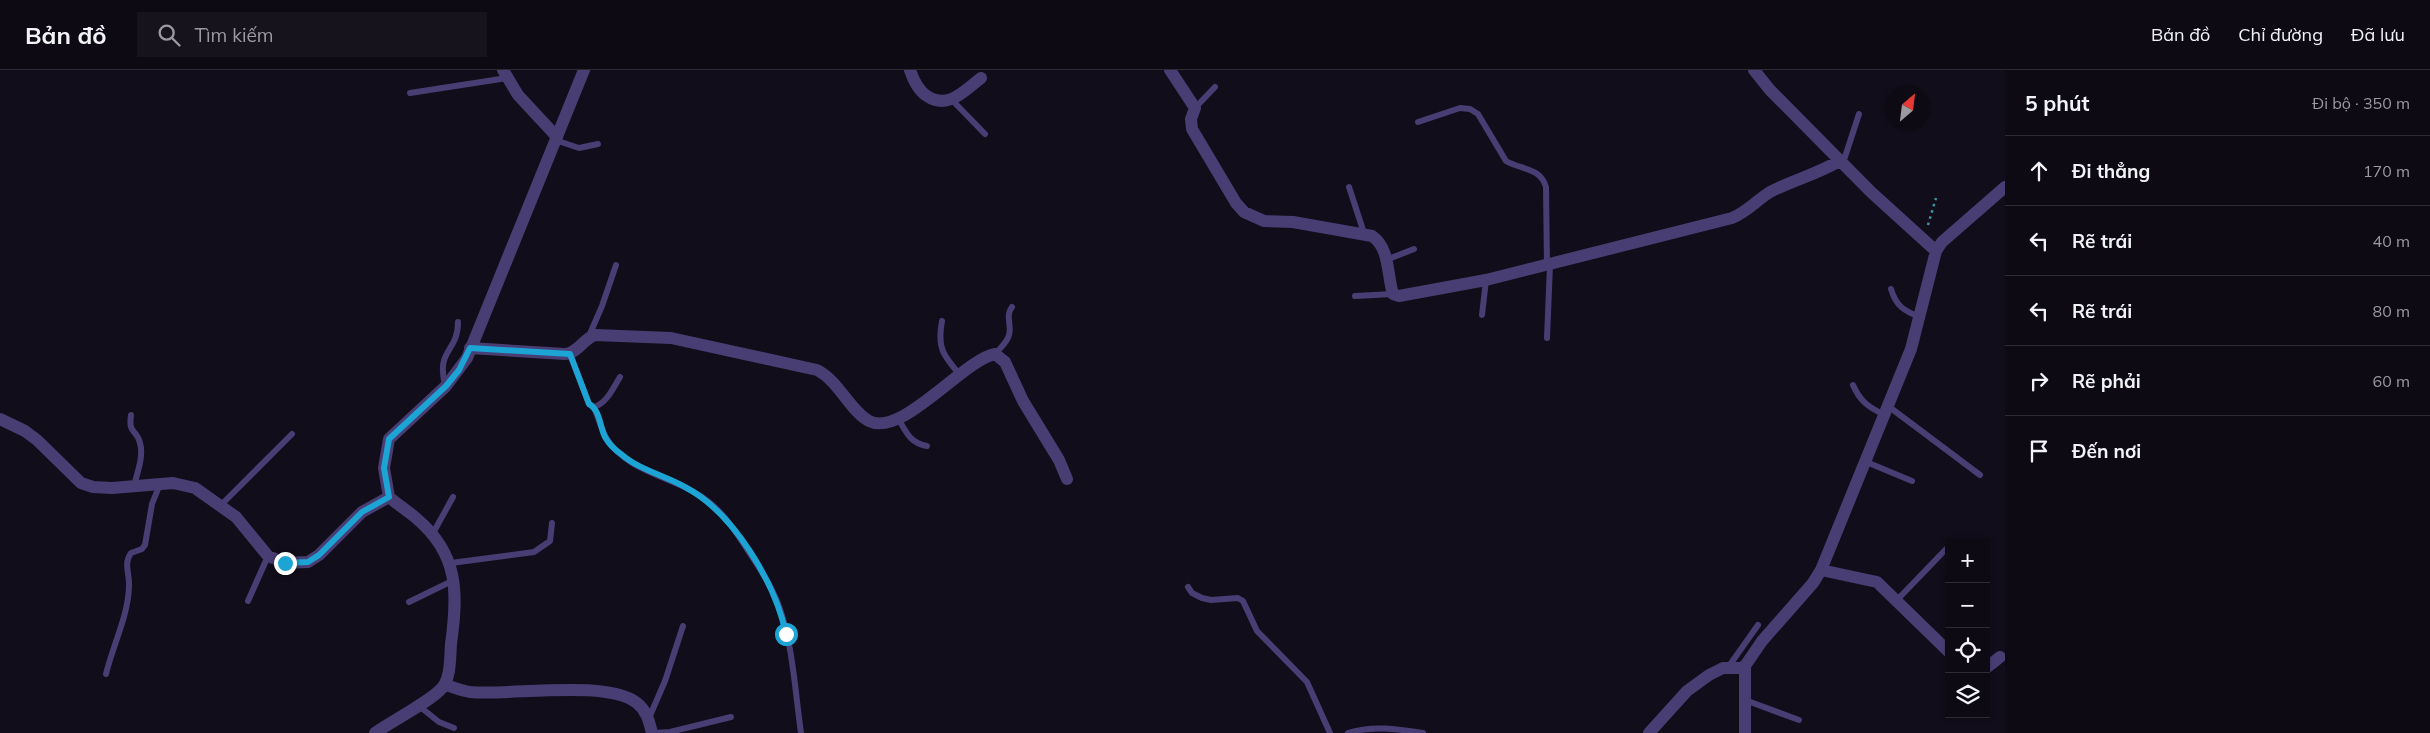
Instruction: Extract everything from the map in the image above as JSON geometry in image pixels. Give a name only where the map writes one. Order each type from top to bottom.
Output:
[{"type":"street","points":[[375,733],[441,690],[444,685],[454,620],[455,580],[451,563],[443,546],[418,519],[389,497],[384,468],[389,439],[446,386],[459,370],[470,348],[584,70]]},
{"type":"street","points":[[910,70],[924,94],[934,101],[942,103],[952,100],[981,78]]},
{"type":"street","points":[[1170,70],[1195,108],[1191,119],[1192,129],[1236,203],[1244,212],[1264,221],[1293,222],[1364,233],[1377,239],[1386,260],[1393,294],[1399,296],[1486,280],[1732,218],[1742,214],[1769,193],[1842,162]]},
{"type":"street","points":[[1754,70],[1770,90],[1842,162],[1923,241],[1936,251]]},
{"type":"street","points":[[505,74],[531,111],[556,138]]},
{"type":"street","points":[[1745,733],[1745,666],[1762,641],[1813,583],[1821,570],[1911,349],[1936,251],[1942,242],[2005,188]]},
{"type":"street","points":[[470,348],[570,354],[588,337],[595,335],[671,338],[817,370],[827,376],[867,420],[882,423],[898,418],[929,399],[987,355],[994,354],[1005,362],[1024,401],[1059,460],[1067,479]]},
{"type":"street","points":[[0,419],[25,431],[37,440],[81,483],[93,487],[134,486],[173,482],[195,488],[236,517],[268,556],[285,563],[308,562],[319,555],[362,512],[389,497]]},
{"type":"street","points":[[1821,570],[1872,579],[1897,600],[1945,648]]},
{"type":"street","points":[[1990,665],[2000,657]]},
{"type":"street","points":[[1649,733],[1687,691],[1710,675],[1729,666],[1740,668],[1745,666]]},
{"type":"street","points":[[444,685],[469,692],[589,691],[620,695],[636,703],[649,718],[652,733]]},
{"type":"lane","points":[[410,93],[505,74]]},
{"type":"lane","points":[[1195,108],[1215,87]]},
{"type":"lane","points":[[952,100],[985,134]]},
{"type":"lane","points":[[1418,122],[1460,108],[1470,109],[1478,114],[1506,161],[1514,166],[1534,171],[1542,178],[1546,187],[1547,338]]},
{"type":"lane","points":[[1842,162],[1859,114]]},
{"type":"lane","points":[[556,138],[580,148],[598,144]]},
{"type":"lane","points":[[1349,187],[1364,233]]},
{"type":"lane","points":[[1386,260],[1414,249]]},
{"type":"lane","points":[[588,337],[602,306],[616,265]]},
{"type":"lane","points":[[1482,315],[1486,280]]},
{"type":"lane","points":[[1891,289],[1897,305],[1906,312],[1920,317]]},
{"type":"lane","points":[[1355,296],[1393,294]]},
{"type":"lane","points":[[994,354],[1007,341],[1010,334],[1009,314],[1012,307]]},
{"type":"lane","points":[[942,321],[940,346],[945,357],[960,375]]},
{"type":"lane","points":[[446,386],[442,362],[456,339],[458,322]]},
{"type":"lane","points":[[570,354],[589,404],[594,407],[605,437],[620,454],[637,465],[697,493],[721,513],[769,584],[778,604],[789,643],[801,733]]},
{"type":"lane","points":[[594,407],[607,399],[620,377]]},
{"type":"lane","points":[[1853,385],[1857,395],[1865,404],[1885,410],[1980,475]]},
{"type":"lane","points":[[131,415],[130,427],[132,433],[138,438],[141,447],[134,486]]},
{"type":"lane","points":[[898,418],[910,440],[927,446]]},
{"type":"lane","points":[[221,505],[292,434]]},
{"type":"lane","points":[[1864,461],[1912,481]]},
{"type":"lane","points":[[106,674],[123,618],[129,586],[126,563],[131,553],[142,549],[145,545],[152,504],[160,483]]},
{"type":"lane","points":[[432,535],[453,496]]},
{"type":"lane","points":[[451,563],[534,552],[550,541],[552,523]]},
{"type":"lane","points":[[1897,600],[1945,550]]},
{"type":"lane","points":[[248,601],[268,556]]},
{"type":"lane","points":[[409,602],[455,580]]},
{"type":"lane","points":[[1188,588],[1192,593],[1202,598],[1211,600],[1238,598],[1243,601],[1256,631],[1307,682],[1330,733]]},
{"type":"lane","points":[[1729,666],[1758,625]]},
{"type":"lane","points":[[649,718],[665,681],[683,626]]},
{"type":"lane","points":[[1744,699],[1799,720]]},
{"type":"lane","points":[[418,705],[439,722],[454,728]]},
{"type":"lane","points":[[655,733],[677,730],[731,717]]},
{"type":"lane","points":[[1348,733],[1360,729],[1391,728],[1423,733]]},
{"type":"path","points":[[1923,241],[1936,198]]},
{"type":"route","points":[[285,563],[297,564],[308,562],[319,555],[362,512],[389,497],[384,468],[389,439],[446,386],[467,358],[470,348],[570,354],[578,378],[589,404],[594,407],[605,437],[627,459],[697,493],[721,513],[769,584],[778,604],[786,634]]}]
